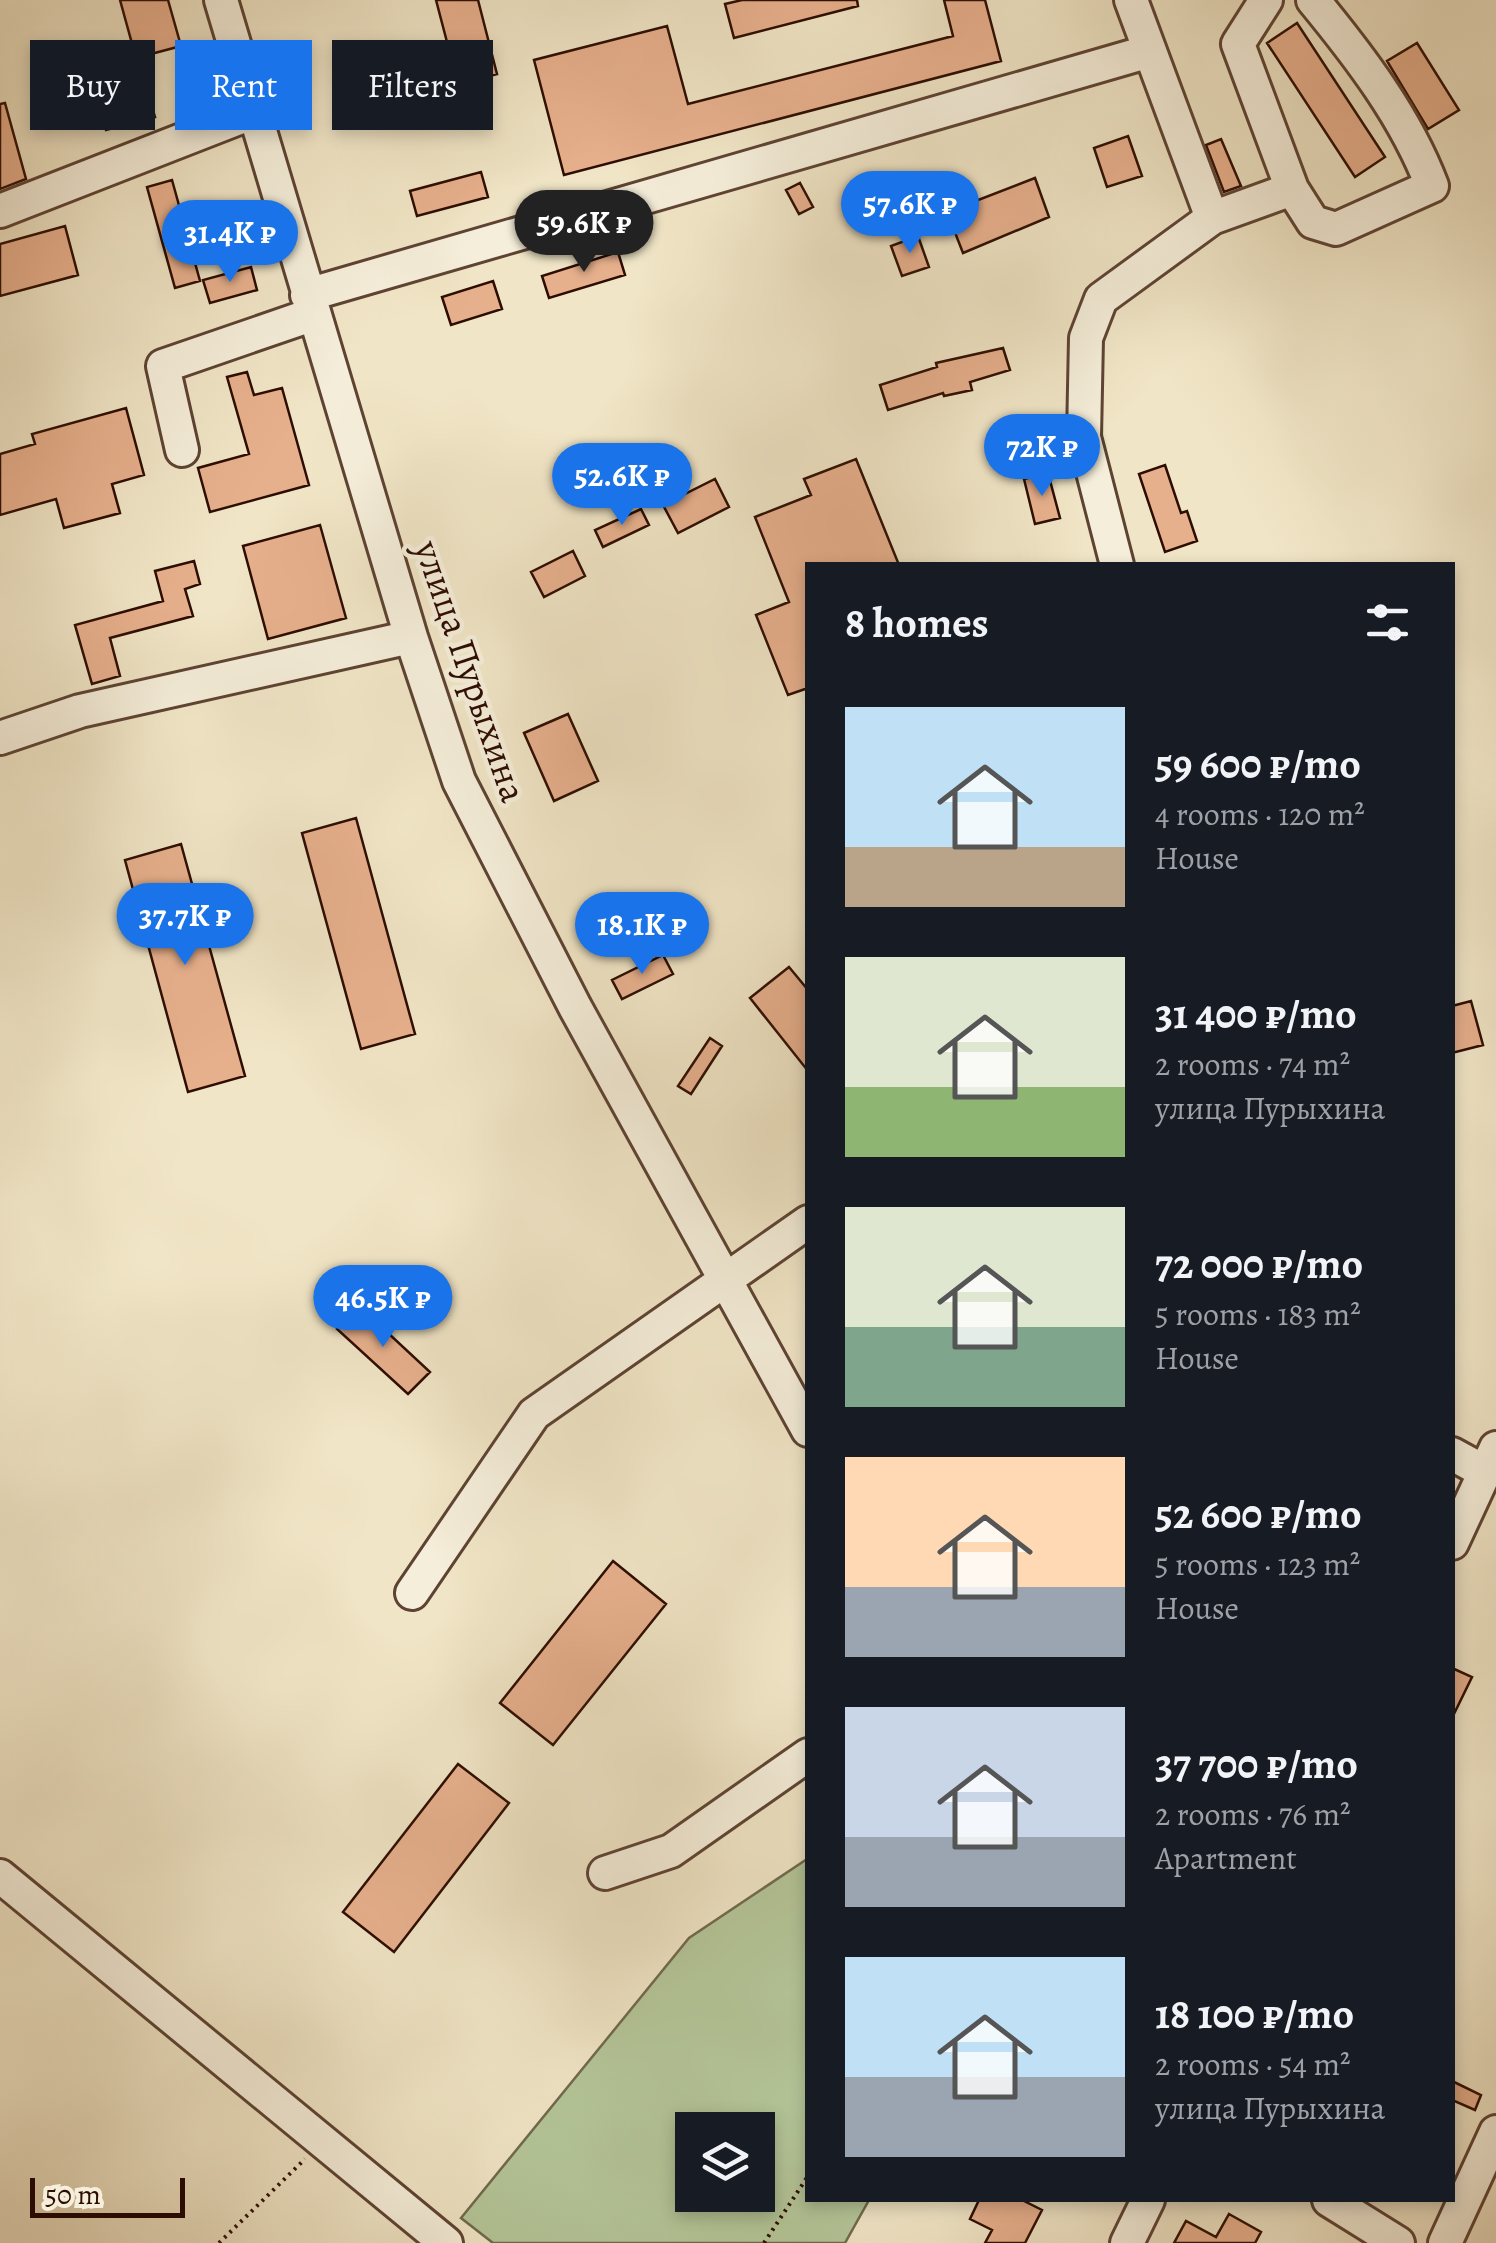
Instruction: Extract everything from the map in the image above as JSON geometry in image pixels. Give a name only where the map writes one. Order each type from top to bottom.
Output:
[{"type":"street","name":"улица Пурыхина","points":[[222,0],[233,40]]},
{"type":"street","points":[[1131,0],[1212,218]]},
{"type":"street","points":[[1266,0],[1238,44],[1292,189],[1313,222],[1336,229],[1432,186],[1419,152],[1363,64],[1313,0]]},
{"type":"street","points":[[182,450],[163,366],[310,305],[1150,50]]},
{"type":"street","points":[[0,210],[207,130]]},
{"type":"street","name":"улица Пурыхина","points":[[259,130],[411,637],[459,781],[575,1007],[805,1425]]},
{"type":"street","points":[[1116,562],[1084,438],[1086,338],[1101,299],[1212,218],[1292,189]]},
{"type":"street","points":[[0,738],[80,711],[411,637]]},
{"type":"street","points":[[412,1594],[534,1414],[805,1224]]},
{"type":"street","points":[[1455,1454],[1490,1460],[1455,1536]]},
{"type":"street","points":[[606,1872],[671,1851],[805,1757]]},
{"type":"street","points":[[0,1876],[446,2243]]},
{"type":"street","points":[[1446,2243],[1496,2132]]},
{"type":"street","points":[[1127,2243],[1147,2202]]},
{"type":"street","points":[[1332,2202],[1398,2243]]},
{"type":"path","points":[[219,2243],[330,2148]]},
{"type":"path","points":[[764,2243],[805,2181]]},
{"type":"green space","points":[[805,1860],[805,2202],[868,2202],[845,2243],[493,2243],[461,2218],[689,1938]]},
{"type":"building","points":[[120,0],[168,0],[179,40],[175,40],[175,48],[155,53],[155,40],[131,40]]},
{"type":"building","points":[[436,0],[478,0],[488,40],[446,40]]},
{"type":"building","points":[[742,0],[857,0],[858,6],[734,38],[725,4]]},
{"type":"building","points":[[944,0],[985,0],[1001,61],[564,175],[534,60],[667,26],[688,104],[953,36]]},
{"type":"building","points":[[1297,23],[1385,157],[1355,177],[1267,43]]},
{"type":"building","points":[[1417,43],[1459,110],[1428,129],[1387,61]]},
{"type":"building","points":[[5,103],[26,179],[0,189],[0,104]]},
{"type":"building","points":[[1128,136],[1142,176],[1107,187],[1094,148]]},
{"type":"building","points":[[1221,139],[1241,186],[1224,192],[1206,145]]},
{"type":"building","points":[[481,172],[488,197],[417,216],[410,191]]},
{"type":"building","points":[[1035,178],[1049,217],[963,253],[947,212]]},
{"type":"building","points":[[172,180],[200,281],[175,288],[147,187]]},
{"type":"building","points":[[800,183],[813,207],[799,214],[786,190]]},
{"type":"building","points":[[65,226],[78,275],[0,296],[0,244]]},
{"type":"building","points":[[918,236],[929,267],[902,276],[891,246]]},
{"type":"building","points":[[618,252],[625,275],[549,298],[542,276]]},
{"type":"building","points":[[251,267],[257,290],[210,303],[203,280]]},
{"type":"building","points":[[493,281],[502,309],[451,325],[442,297]]},
{"type":"building","points":[[1003,348],[1010,370],[970,382],[972,390],[944,396],[943,393],[888,410],[880,385],[937,367],[936,363]]},
{"type":"building","points":[[247,372],[254,395],[282,388],[309,485],[210,512],[198,468],[249,454],[227,377]]},
{"type":"building","points":[[126,408],[144,475],[112,484],[120,513],[64,528],[56,499],[0,515],[0,454],[35,444],[32,434]]},
{"type":"building","points":[[856,459],[898,562],[805,562],[805,689],[788,695],[756,615],[789,602],[755,517],[811,495],[804,479]]},
{"type":"building","points":[[1165,465],[1181,513],[1187,511],[1197,541],[1165,552],[1139,474]]},
{"type":"building","points":[[1048,473],[1060,518],[1035,524],[1024,479]]},
{"type":"building","points":[[715,479],[729,507],[678,533],[663,505]]},
{"type":"building","points":[[641,509],[649,525],[603,547],[595,530]]},
{"type":"building","points":[[320,525],[346,618],[268,639],[243,546]]},
{"type":"building","points":[[573,551],[585,576],[544,597],[531,572]]},
{"type":"building","points":[[194,561],[200,584],[185,589],[193,616],[110,638],[120,676],[92,684],[75,625],[163,601],[155,571]]},
{"type":"building","points":[[568,714],[598,781],[554,801],[524,733]]},
{"type":"building","points":[[356,818],[415,1034],[361,1049],[302,833]]},
{"type":"building","points":[[181,844],[245,1076],[188,1092],[125,860]]},
{"type":"building","points":[[663,955],[673,974],[622,999],[612,980]]},
{"type":"building","points":[[789,967],[805,986],[805,1067],[750,998]]},
{"type":"building","points":[[1471,1001],[1483,1045],[1455,1052],[1455,1005]]},
{"type":"building","points":[[710,1038],[722,1046],[691,1094],[678,1086]]},
{"type":"building","points":[[359,1306],[430,1372],[408,1394],[337,1329]]},
{"type":"building","points":[[613,1561],[666,1604],[553,1745],[500,1703]]},
{"type":"building","points":[[1455,1669],[1472,1677],[1455,1712]]},
{"type":"building","points":[[458,1764],[509,1803],[394,1952],[343,1912]]},
{"type":"building","points":[[1455,2082],[1481,2095],[1475,2110],[1455,2101]]},
{"type":"building","points":[[978,2202],[1026,2202],[1042,2210],[1025,2243],[985,2243],[992,2230],[970,2219]]},
{"type":"building","points":[[1229,2214],[1261,2232],[1255,2243],[1174,2243],[1186,2221],[1216,2237]]}]
